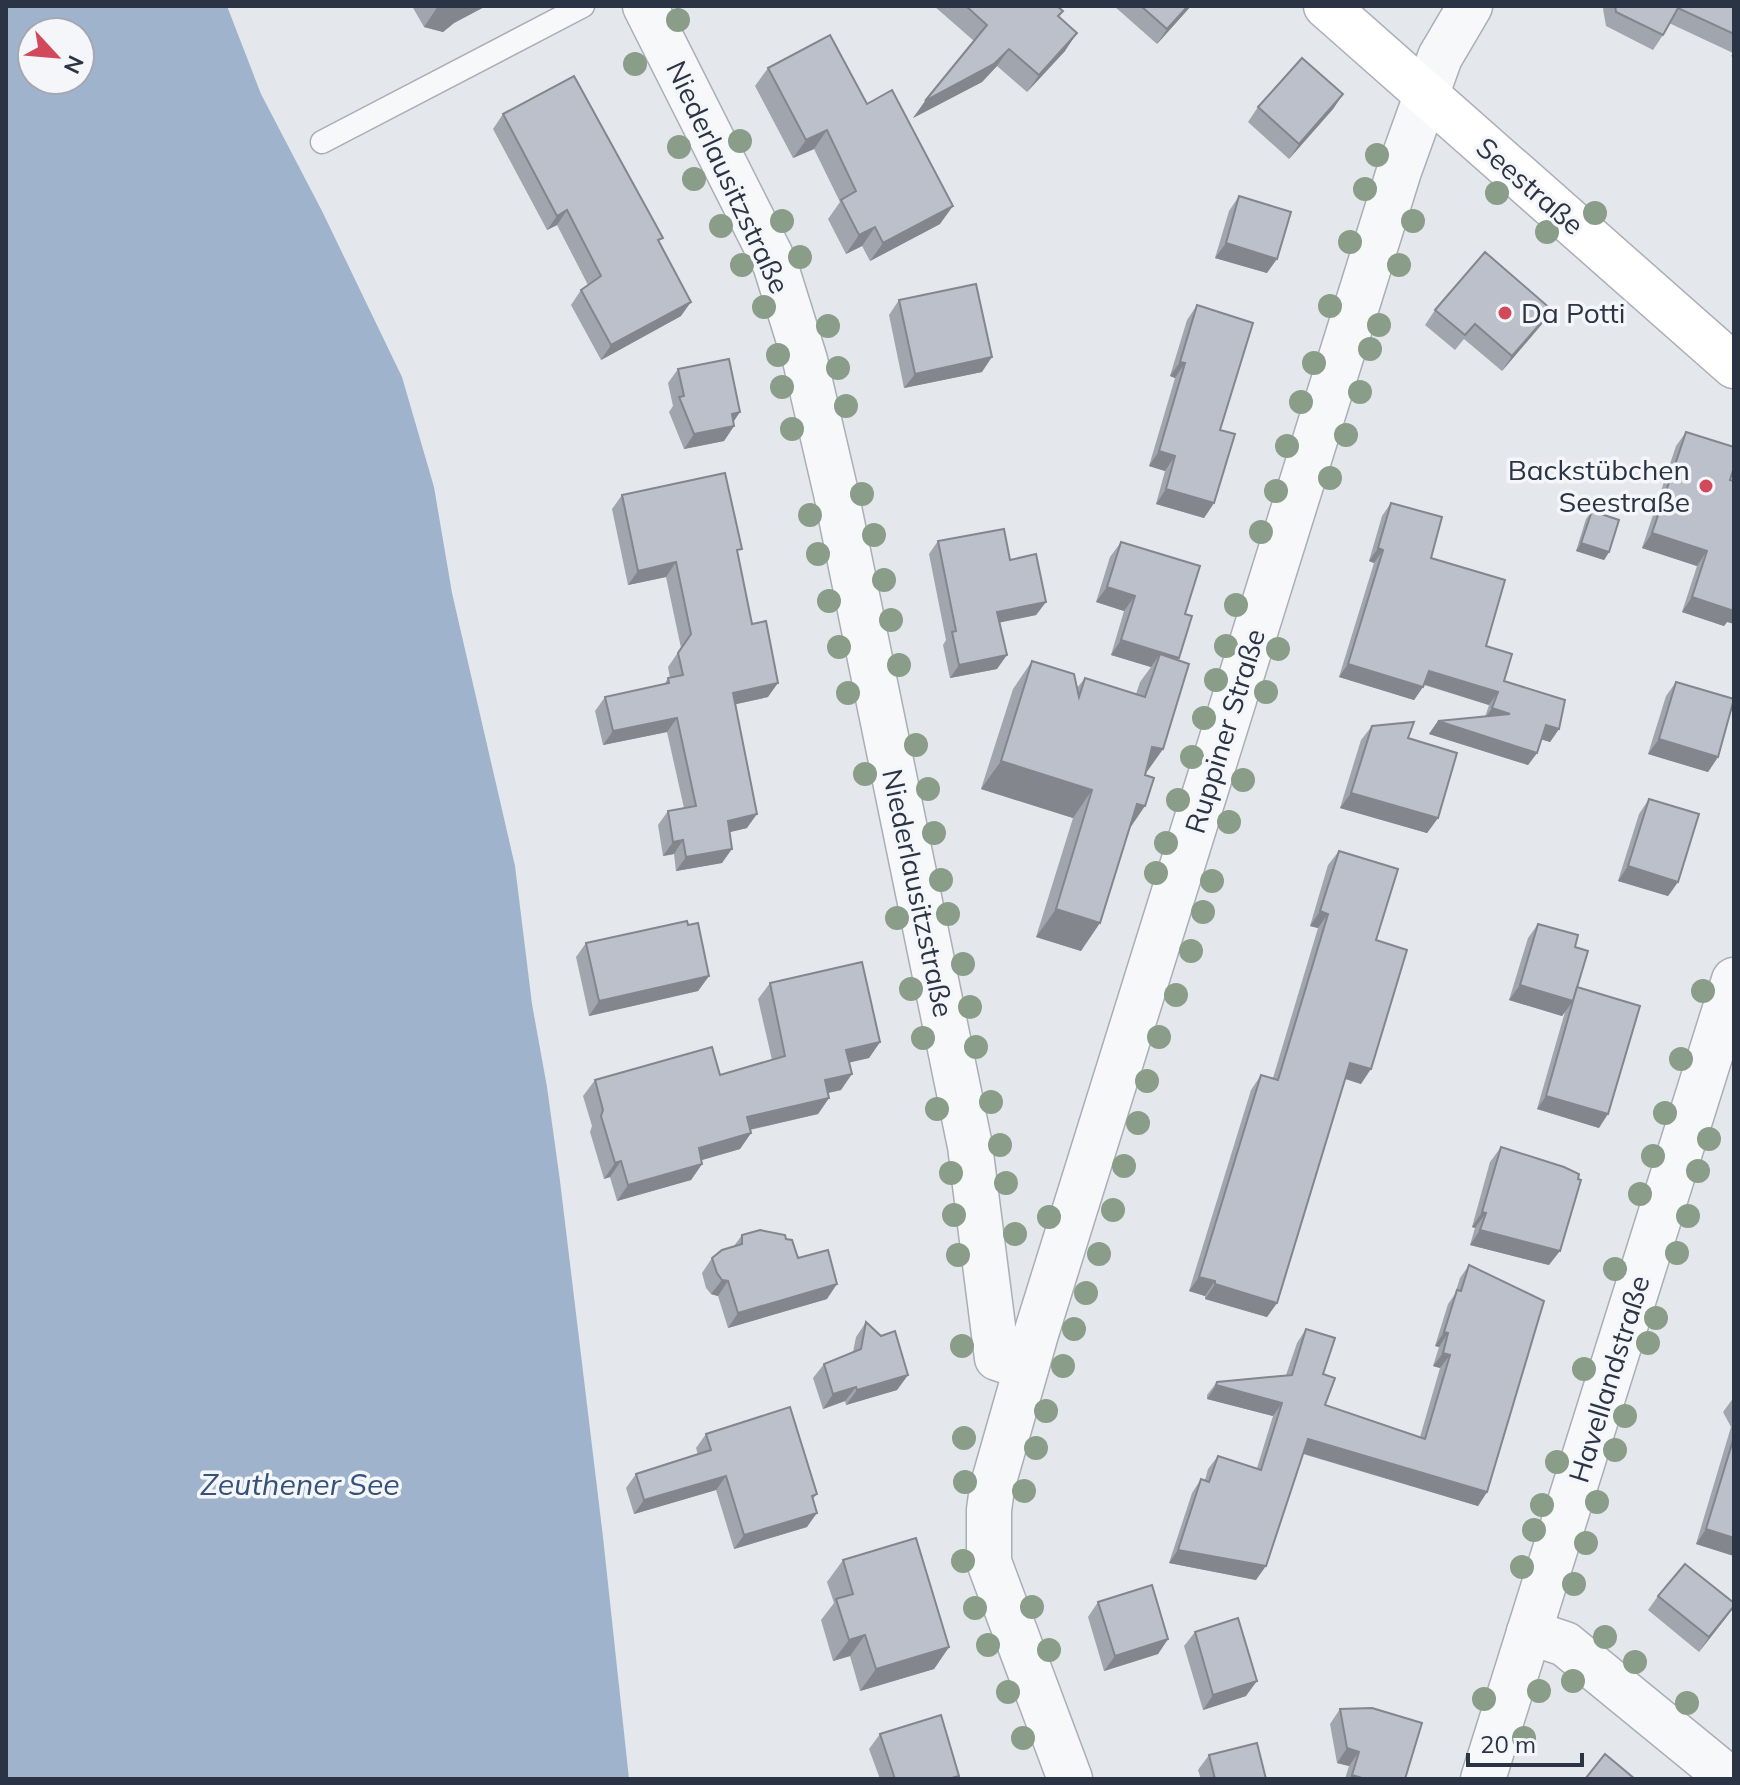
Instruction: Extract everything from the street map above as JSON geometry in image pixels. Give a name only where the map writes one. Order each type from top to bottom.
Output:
[{"type":"main road","name":"Seestraße","points":[[1326,6],[1734,366]]},
{"type":"street","name":"Niederlausitzstraße","points":[[645,6],[775,264],[805,360],[836,493],[970,1146],[997,1358],[1026,1368]]},
{"type":"street","name":"Ruppiner Straße","points":[[1026,1368],[1399,171],[1440,57],[1470,6]]},
{"type":"street","name":"Havellandstraße","points":[[1483,1779],[1734,980]]},
{"type":"street","points":[[1026,1368],[992,1488],[989,1562],[1070,1779]]},
{"type":"street","points":[[1529,1632],[1565,1644],[1730,1779]]},
{"type":"lane","points":[[322,142],[583,6]]},
{"type":"water","name":"Zeuthener See","points":[[6,6],[227,6],[261,94],[322,211],[402,377],[434,487],[452,593],[515,866],[532,1004],[560,1181],[629,1779],[6,1779]]},
{"type":"building","points":[[966,6],[1057,6],[1063,11],[1058,16],[1077,33],[1039,75],[1009,49],[994,64],[925,101],[987,25]]},
{"type":"building","points":[[1141,6],[1188,6],[1167,29]]},
{"type":"building","points":[[1615,6],[1734,6],[1734,34],[1678,8],[1663,35],[1616,12]]},
{"type":"building","points":[[830,35],[867,104],[892,90],[953,206],[883,243],[875,227],[859,235],[841,200],[856,191],[827,130],[806,140],[768,68]]},
{"type":"building","points":[[1302,58],[1343,94],[1299,144],[1258,107]]},
{"type":"building","points":[[574,76],[663,238],[658,240],[691,302],[611,345],[581,290],[601,276],[567,210],[557,216],[503,114]]},
{"type":"building","points":[[1239,196],[1291,212],[1277,259],[1226,243]]},
{"type":"building","points":[[1485,252],[1552,310],[1512,356],[1475,324],[1465,335],[1435,310]]},
{"type":"building","points":[[976,284],[992,357],[915,374],[899,300]]},
{"type":"building","points":[[1197,305],[1253,323],[1220,430],[1235,434],[1214,503],[1166,489],[1175,456],[1159,451],[1185,363],[1180,362]]},
{"type":"building","points":[[729,359],[740,412],[732,414],[734,426],[694,434],[679,397],[684,396],[678,369]]},
{"type":"building","points":[[1686,432],[1734,447],[1734,467],[1730,480],[1734,481],[1734,611],[1692,597],[1707,551],[1652,533]]},
{"type":"building","points":[[725,473],[742,549],[737,550],[752,624],[766,621],[778,683],[733,693],[757,814],[728,821],[732,849],[686,857],[683,840],[673,842],[668,811],[696,806],[677,718],[613,731],[605,697],[669,683],[668,678],[683,675],[678,653],[691,634],[676,562],[638,571],[622,495]]},
{"type":"building","points":[[1391,503],[1442,517],[1431,558],[1505,580],[1486,646],[1512,654],[1504,681],[1565,700],[1559,729],[1546,725],[1537,753],[1438,721],[1510,714],[1492,708],[1498,692],[1429,671],[1423,687],[1348,664],[1383,550],[1378,548]]},
{"type":"building","points":[[1592,511],[1619,520],[1609,552],[1581,543]]},
{"type":"building","points":[[1004,529],[1010,560],[1036,554],[1046,602],[997,612],[1007,655],[959,665],[952,632],[956,631],[938,541]]},
{"type":"building","points":[[1121,542],[1200,566],[1185,614],[1192,616],[1179,658],[1121,640],[1135,596],[1107,587]]},
{"type":"building","points":[[1160,654],[1189,664],[1163,749],[1152,747],[1145,775],[1154,778],[1145,806],[1137,804],[1100,923],[1056,909],[1092,790],[1001,761],[1032,661],[1074,674],[1079,697],[1085,678],[1145,697]]},
{"type":"building","points":[[1676,682],[1734,699],[1718,757],[1659,739]]},
{"type":"building","points":[[1414,722],[1408,738],[1457,753],[1438,818],[1351,793],[1372,726]]},
{"type":"building","points":[[1649,799],[1699,814],[1678,882],[1628,866]]},
{"type":"building","points":[[1339,851],[1398,869],[1376,940],[1407,950],[1371,1069],[1350,1063],[1277,1303],[1199,1277],[1261,1075],[1278,1080],[1328,914],[1320,911]]},
{"type":"building","points":[[687,921],[688,925],[698,923],[709,976],[599,1001],[586,943]]},
{"type":"building","points":[[1538,924],[1578,935],[1575,947],[1588,951],[1573,1001],[1520,985]]},
{"type":"building","points":[[862,962],[880,1042],[846,1050],[852,1074],[825,1080],[829,1098],[747,1117],[751,1133],[699,1148],[702,1164],[628,1185],[621,1161],[615,1163],[601,1116],[603,1110],[595,1080],[712,1047],[720,1075],[785,1056],[770,983]]},
{"type":"building","points":[[1577,987],[1640,1006],[1608,1114],[1546,1096]]},
{"type":"building","points":[[1501,1147],[1579,1174],[1578,1179],[1581,1180],[1560,1251],[1480,1230],[1486,1213],[1482,1212]]},
{"type":"building","points":[[760,1230],[785,1235],[786,1239],[792,1240],[798,1258],[828,1250],[837,1284],[738,1313],[728,1281],[722,1280],[717,1273],[712,1258],[722,1250],[742,1244],[742,1235]]},
{"type":"building","points":[[1469,1265],[1544,1301],[1487,1492],[1308,1439],[1266,1566],[1178,1550],[1201,1479],[1209,1482],[1218,1456],[1261,1470],[1282,1403],[1216,1385],[1217,1382],[1292,1375],[1306,1329],[1335,1338],[1323,1374],[1335,1378],[1325,1405],[1425,1439],[1450,1355],[1443,1353],[1448,1333],[1444,1332],[1457,1290],[1461,1291]]},
{"type":"building","points":[[866,1322],[881,1336],[895,1331],[908,1375],[833,1394],[824,1364],[861,1349]]},
{"type":"building","points":[[790,1407],[817,1494],[812,1496],[817,1513],[744,1535],[726,1476],[644,1500],[636,1474],[711,1450],[706,1434]]},
{"type":"building","points":[[1734,1437],[1734,1538],[1706,1529]]},
{"type":"building","points":[[916,1538],[949,1647],[876,1669],[865,1635],[849,1640],[836,1599],[853,1594],[843,1560]]},
{"type":"building","points":[[1685,1564],[1734,1603],[1709,1637],[1658,1596]]},
{"type":"building","points":[[1152,1585],[1168,1639],[1115,1656],[1098,1602]]},
{"type":"building","points":[[1238,1618],[1257,1681],[1213,1695],[1195,1632]]},
{"type":"building","points":[[1372,1708],[1422,1723],[1405,1779],[1365,1779],[1352,1775],[1359,1752],[1347,1748],[1340,1709]]},
{"type":"building","points":[[941,1715],[959,1776],[948,1779],[895,1779],[880,1734]]},
{"type":"building","points":[[1257,1743],[1266,1779],[1215,1779],[1209,1755]]},
{"type":"building","points":[[1605,1754],[1635,1779],[1586,1778]]},
{"type":"place","name":"Da Potti","points":[[1505,313]]},
{"type":"place","name":"Backstübchen Seestraße","points":[[1706,486]]}]
